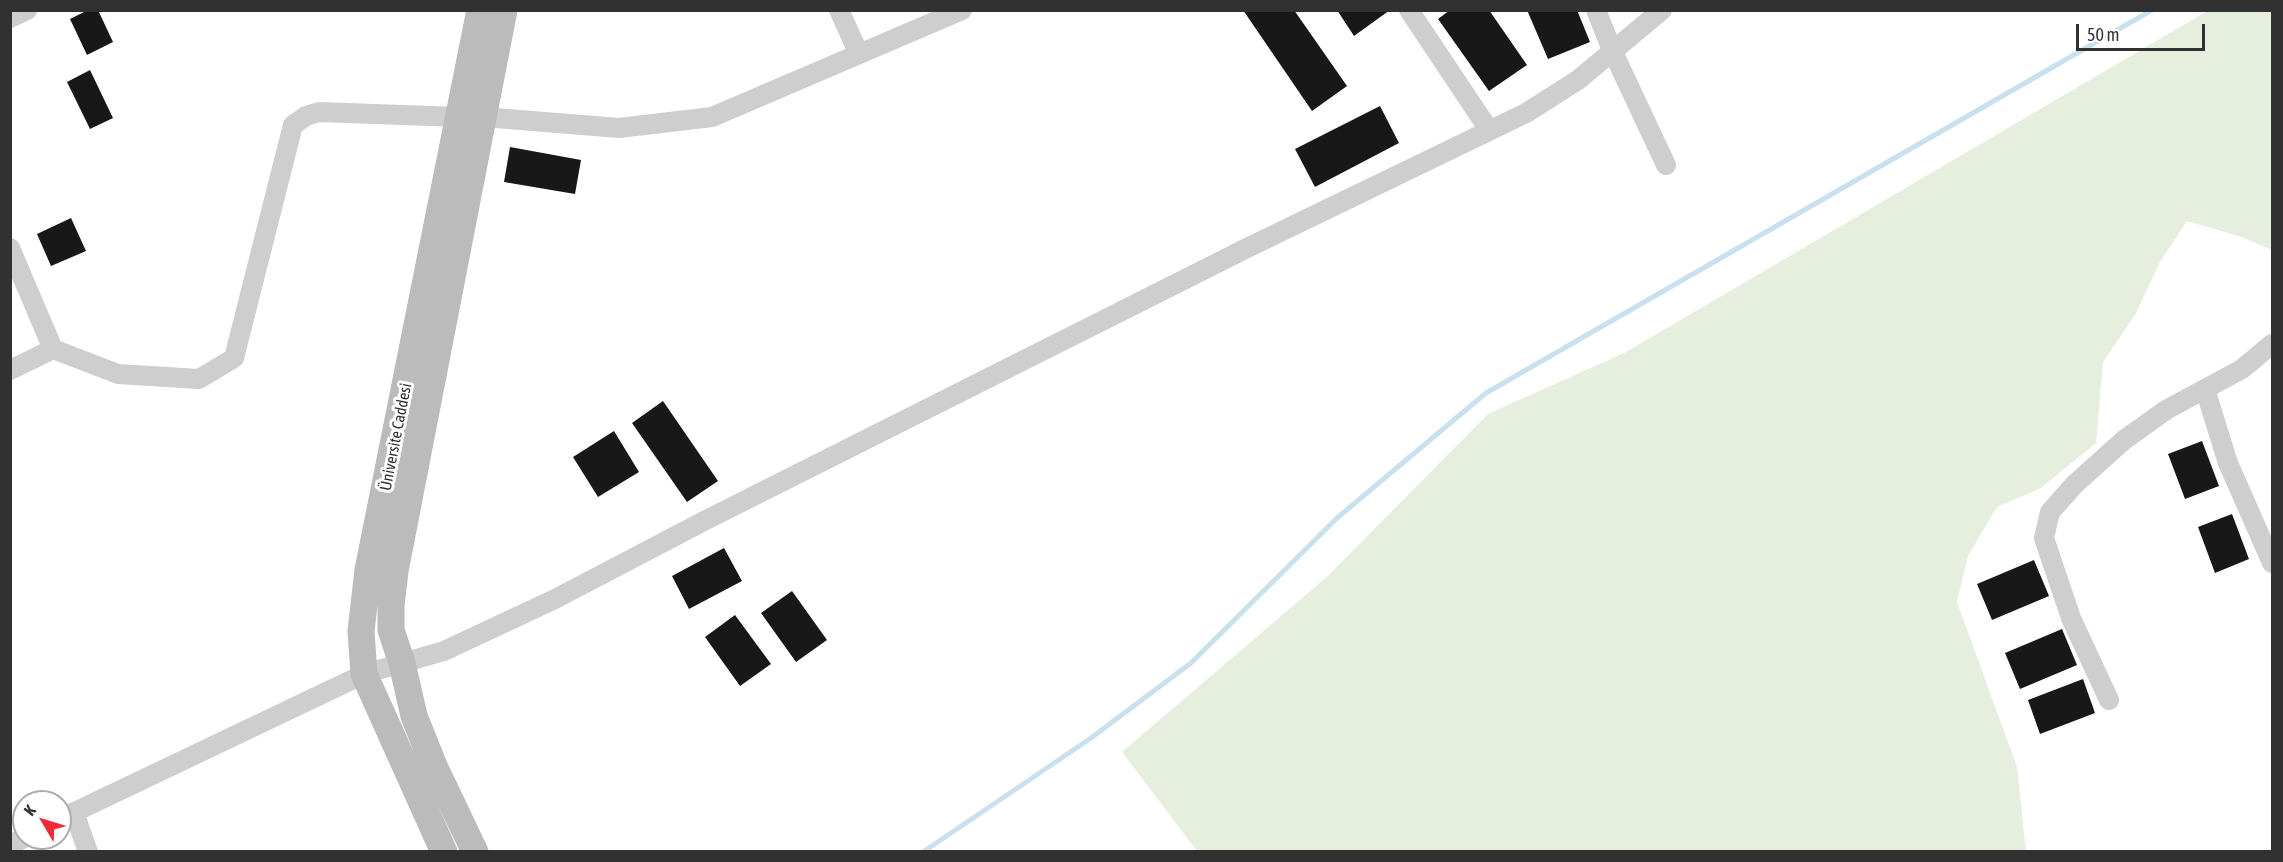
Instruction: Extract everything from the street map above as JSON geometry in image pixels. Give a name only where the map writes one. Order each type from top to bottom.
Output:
[{"type":"main road","name":"Üniversite Caddesi","points":[[444,852],[364,674],[361,630],[368,570],[471,117],[480,10]]},
{"type":"main road","points":[[475,852],[434,766],[414,716],[402,663],[391,630],[391,606],[471,117],[504,10]]},
{"type":"street","points":[[10,18],[27,10]]},
{"type":"street","points":[[839,10],[859,54]]},
{"type":"street","points":[[10,248],[53,349],[118,374],[199,379],[234,358],[293,125],[306,116],[319,112],[471,117],[619,128],[711,117],[962,10]]},
{"type":"street","points":[[1408,10],[1489,130]]},
{"type":"street","points":[[1596,10],[1612,50],[1666,165]]},
{"type":"street","points":[[72,814],[364,674],[444,651],[555,599],[714,516],[1237,253],[1526,113],[1578,80],[1662,10]]},
{"type":"street","points":[[2109,700],[2071,618],[2044,538],[2050,512],[2075,484],[2124,440],[2166,410],[2242,369],[2272,344]]},
{"type":"street","points":[[10,370],[53,349]]},
{"type":"street","points":[[2205,389],[2228,463],[2272,563]]},
{"type":"street","points":[[72,825],[88,852]]},
{"type":"green space","points":[[2209,10],[2272,11],[2272,250],[2242,237],[2187,221],[2160,262],[2135,315],[2103,362],[2096,443],[2041,488],[1997,507],[1968,556],[1957,602],[2017,767],[2026,851],[1197,851],[1122,752],[1329,575],[1488,414],[1626,352]]},
{"type":"building","points":[[88,10],[98,10],[113,42],[87,55],[70,19]]},
{"type":"building","points":[[1243,10],[1294,10],[1347,86],[1312,111]]},
{"type":"building","points":[[1337,10],[1390,10],[1354,36]]},
{"type":"building","points":[[1450,10],[1489,10],[1527,65],[1489,91],[1438,19]]},
{"type":"building","points":[[1527,10],[1577,10],[1590,42],[1548,59]]},
{"type":"building","points":[[90,70],[113,118],[90,129],[67,82]]},
{"type":"building","points":[[1380,106],[1399,143],[1315,187],[1295,149]]},
{"type":"building","points":[[510,147],[581,160],[575,194],[504,182]]},
{"type":"building","points":[[71,218],[86,251],[51,266],[37,234]]},
{"type":"building","points":[[663,401],[718,481],[687,502],[632,423]]},
{"type":"building","points":[[614,431],[639,472],[598,497],[573,457]]},
{"type":"building","points":[[2202,441],[2219,486],[2185,499],[2168,454]]},
{"type":"building","points":[[2232,514],[2249,559],[2215,573],[2198,527]]},
{"type":"building","points":[[724,548],[742,581],[689,609],[672,576]]},
{"type":"building","points":[[2034,560],[2049,596],[1992,620],[1977,584]]},
{"type":"building","points":[[792,591],[827,640],[796,662],[761,613]]},
{"type":"building","points":[[735,615],[771,664],[740,686],[705,637]]},
{"type":"building","points":[[2062,629],[2077,665],[2020,689],[2005,653]]},
{"type":"building","points":[[2083,679],[2095,713],[2040,734],[2028,700]]},
{"type":"waterway","points":[[923,852],[1091,738],[1191,663],[1337,518],[1486,393],[2152,10]]}]
